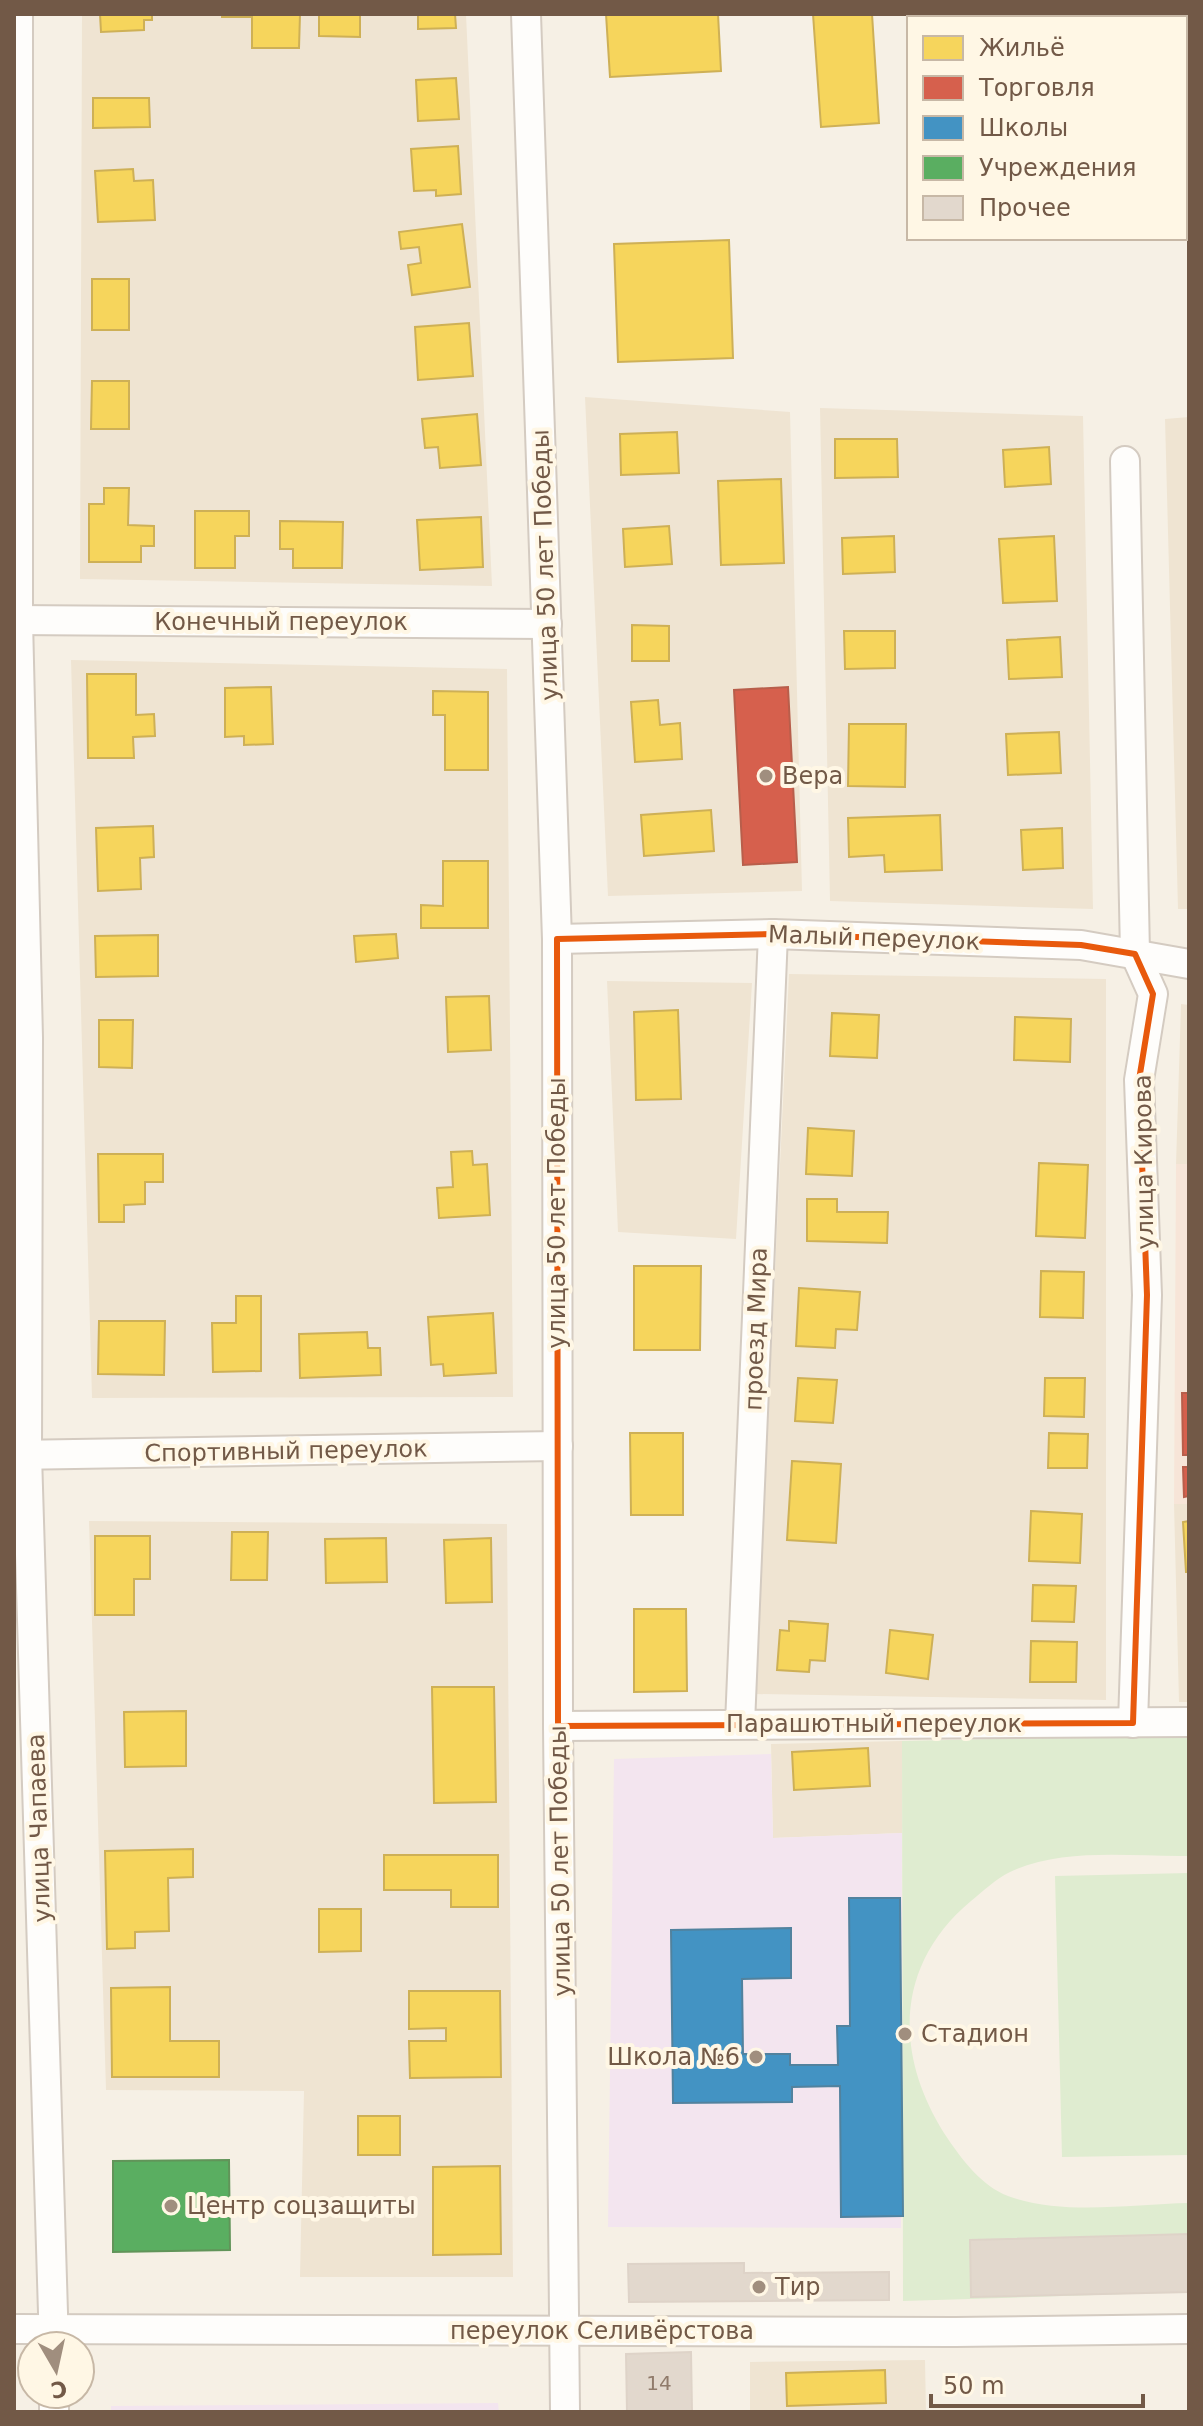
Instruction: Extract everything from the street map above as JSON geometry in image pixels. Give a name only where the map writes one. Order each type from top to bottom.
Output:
[{"type":"street","name":"улица Чапаева","points":[[18,14],[16,620],[28,1038],[21,1455],[54,2330]]},
{"type":"street","name":"улица 50 лет Победы","points":[[526,14],[557,939],[558,1726],[565,2412]]},
{"type":"street","name":"улица Кирова","points":[[1125,461],[1135,954],[1153,994],[1139,1080],[1147,1295],[1133,1723]]},
{"type":"street","name":"Конечный переулок","points":[[16,620],[547,624]]},
{"type":"street","name":"Малый переулок","points":[[557,939],[773,934],[1081,945],[1189,964]]},
{"type":"street","name":"проезд Мира","points":[[740,1724],[773,934]]},
{"type":"street","name":"Спортивный переулок","points":[[21,1455],[558,1446]]},
{"type":"street","name":"Парашютный переулок","points":[[558,1726],[1189,1722]]},
{"type":"street","name":"переулок Селивёрстова","points":[[96,2338],[1189,2329]]},
{"type":"highlighted area","points":[[773,934],[1081,945],[1135,954],[1153,994],[1139,1080],[1147,1295],[1133,1723],[558,1726],[557,939]]},
{"type":"shaded area","points":[[82,14],[466,14],[492,586],[80,579]]},
{"type":"shaded area","points":[[585,397],[790,412],[802,891],[608,896]]},
{"type":"shaded area","points":[[820,408],[1083,416],[1093,909],[830,901]]},
{"type":"shaded area","points":[[1189,417],[1189,909],[1178,909],[1165,419]]},
{"type":"shaded area","points":[[71,660],[507,669],[513,1397],[92,1398]]},
{"type":"shaded area","points":[[789,974],[1106,979],[1106,1700],[755,1694]]},
{"type":"shaded area","points":[[607,981],[752,983],[736,1239],[618,1232]]},
{"type":"shaded area","points":[[1181,1004],[1189,1005],[1189,1164],[1176,1164]]},
{"type":"shaded area","points":[[1176,1164],[1189,1164],[1189,1504],[1174,1504]]},
{"type":"shaded area","points":[[1174,1504],[1189,1504],[1189,1702],[1179,1702]]},
{"type":"shaded area","points":[[89,1521],[507,1524],[513,2277],[300,2277],[304,2091],[106,2090]]},
{"type":"shaded area","points":[[902,1741],[902,1833],[773,1838],[771,1744]]},
{"type":"shaded area","name":"Школа №6","points":[[771,1754],[773,1838],[902,1833],[901,2228],[608,2227],[614,1759]]},
{"type":"shaded area","points":[[925,2360],[926,2412],[750,2412],[750,2362]]},
{"type":"shaded area","points":[[498,2403],[499,2412],[111,2412],[111,2406]]},
{"type":"green space","name":"Стадион","points":[[1189,1735],[1189,1856],[1075,1856],[1031,1864],[1010,1872],[971,1901],[945,1927],[927,1954],[915,1984],[910,2014],[911,2045],[918,2077],[930,2108],[948,2139],[974,2172],[1008,2196],[1051,2206],[1189,2203],[1189,2292],[903,2301],[902,1741]]},
{"type":"green space","points":[[1189,1873],[1189,2155],[1062,2157],[1055,1876]]},
{"type":"building: Жильё","points":[[100,14],[152,14],[152,20],[144,20],[144,30],[101,32]]},
{"type":"building: Жильё","points":[[222,14],[300,14],[299,48],[252,48],[252,17],[222,17]]},
{"type":"building: Жильё","points":[[319,14],[360,14],[360,37],[319,36]]},
{"type":"building: Жильё","points":[[418,14],[455,14],[456,28],[418,29]]},
{"type":"building: Жильё","points":[[606,14],[718,14],[721,71],[610,77]]},
{"type":"building: Жильё","points":[[813,14],[872,14],[879,123],[821,127]]},
{"type":"building: Жильё","points":[[456,78],[459,119],[418,121],[416,80]]},
{"type":"building: Жильё","points":[[93,98],[149,98],[150,127],[93,128]]},
{"type":"building: Жильё","points":[[458,146],[461,194],[436,196],[436,190],[414,191],[411,149]]},
{"type":"building: Жильё","points":[[133,169],[134,181],[153,180],[155,220],[98,222],[95,171]]},
{"type":"building: Жильё","points":[[462,224],[470,287],[412,295],[408,265],[421,263],[419,247],[401,249],[399,232]]},
{"type":"building: Жильё","points":[[729,240],[733,358],[618,362],[614,244]]},
{"type":"building: Жильё","points":[[92,279],[129,279],[129,330],[92,330]]},
{"type":"building: Жильё","points":[[469,323],[473,376],[418,380],[415,327]]},
{"type":"building: Жильё","points":[[92,381],[129,381],[129,429],[91,429]]},
{"type":"building: Жильё","points":[[477,414],[481,465],[440,468],[438,447],[425,448],[422,419]]},
{"type":"building: Жильё","points":[[677,432],[679,473],[621,475],[620,434]]},
{"type":"building: Жильё","points":[[835,439],[897,439],[898,477],[835,478]]},
{"type":"building: Жильё","points":[[1049,447],[1051,484],[1005,487],[1003,450]]},
{"type":"building: Жильё","points":[[781,479],[784,563],[721,565],[718,481]]},
{"type":"building: Жильё","points":[[104,488],[129,488],[128,525],[154,526],[154,546],[141,546],[141,562],[89,562],[89,504],[104,504]]},
{"type":"building: Жильё","points":[[195,511],[249,511],[249,536],[235,536],[235,568],[195,568]]},
{"type":"building: Жильё","points":[[481,517],[483,567],[420,570],[417,520]]},
{"type":"building: Жильё","points":[[280,521],[343,522],[342,568],[293,568],[293,549],[280,549]]},
{"type":"building: Жильё","points":[[669,526],[672,564],[625,567],[623,529]]},
{"type":"building: Жильё","points":[[894,536],[895,572],[843,574],[842,538]]},
{"type":"building: Жильё","points":[[1054,536],[1057,601],[1003,603],[999,539]]},
{"type":"building: Жильё","points":[[632,625],[669,626],[669,661],[632,661]]},
{"type":"building: Жильё","points":[[844,631],[895,631],[895,668],[845,669]]},
{"type":"building: Жильё","points":[[1060,637],[1062,677],[1009,679],[1007,640]]},
{"type":"building: Жильё","points":[[87,674],[136,674],[136,715],[154,714],[155,736],[133,737],[134,758],[88,758]]},
{"type":"building: Жильё","points":[[271,687],[273,744],[244,745],[244,736],[225,737],[225,688]]},
{"type":"building: Жильё","points":[[433,691],[488,692],[488,770],[445,770],[445,715],[433,715]]},
{"type":"building: Жильё","points":[[658,700],[660,725],[680,723],[682,759],[635,762],[631,702]]},
{"type":"building: Жильё","points":[[849,724],[906,724],[905,787],[848,786]]},
{"type":"building: Жильё","points":[[1059,732],[1061,773],[1008,775],[1006,734]]},
{"type":"building: Жильё","points":[[711,810],[714,851],[644,856],[641,815]]},
{"type":"building: Жильё","points":[[940,815],[942,870],[885,872],[884,855],[849,857],[848,818]]},
{"type":"building: Жильё","points":[[153,826],[154,857],[140,858],[141,889],[98,891],[96,828]]},
{"type":"building: Жильё","points":[[1062,828],[1063,868],[1023,870],[1021,830]]},
{"type":"building: Жильё","points":[[443,861],[488,861],[488,928],[421,928],[421,905],[443,906]]},
{"type":"building: Жильё","points":[[396,934],[398,958],[356,962],[354,936]]},
{"type":"building: Жильё","points":[[158,935],[158,976],[96,977],[95,936]]},
{"type":"building: Жильё","points":[[489,996],[491,1050],[448,1052],[446,997]]},
{"type":"building: Жильё","points":[[678,1010],[681,1099],[636,1100],[634,1012]]},
{"type":"building: Жильё","points":[[832,1013],[879,1015],[877,1058],[830,1056]]},
{"type":"building: Жильё","points":[[1015,1017],[1071,1019],[1070,1062],[1014,1060]]},
{"type":"building: Жильё","points":[[99,1020],[133,1020],[132,1068],[99,1067]]},
{"type":"building: Жильё","points":[[808,1128],[854,1131],[852,1176],[806,1174]]},
{"type":"building: Жильё","points":[[472,1151],[473,1165],[487,1164],[490,1215],[439,1218],[437,1188],[453,1187],[451,1152]]},
{"type":"building: Жильё","points":[[98,1154],[163,1154],[163,1182],[145,1182],[145,1204],[124,1205],[124,1222],[99,1222]]},
{"type":"building: Жильё","points":[[1039,1163],[1088,1165],[1085,1238],[1036,1236]]},
{"type":"building: Жильё","points":[[807,1199],[837,1199],[837,1212],[888,1212],[887,1243],[807,1241]]},
{"type":"building: Жильё","points":[[634,1266],[701,1266],[700,1350],[634,1350]]},
{"type":"building: Жильё","points":[[1041,1271],[1084,1272],[1083,1318],[1040,1317]]},
{"type":"building: Жильё","points":[[799,1288],[860,1292],[857,1330],[836,1329],[835,1348],[796,1346]]},
{"type":"building: Жильё","points":[[236,1296],[261,1296],[261,1371],[213,1372],[212,1323],[236,1323]]},
{"type":"building: Жильё","points":[[493,1313],[496,1373],[444,1376],[443,1364],[431,1365],[428,1317]]},
{"type":"building: Жильё","points":[[99,1321],[165,1321],[164,1375],[98,1374]]},
{"type":"building: Жильё","points":[[367,1332],[368,1348],[380,1348],[381,1375],[300,1378],[299,1334]]},
{"type":"building: Жильё","points":[[798,1378],[837,1380],[833,1423],[795,1421]]},
{"type":"building: Жильё","points":[[1045,1378],[1085,1378],[1084,1417],[1044,1416]]},
{"type":"building: Жильё","points":[[630,1433],[683,1433],[683,1515],[631,1515]]},
{"type":"building: Жильё","points":[[1049,1433],[1088,1434],[1087,1468],[1048,1468]]},
{"type":"building: Жильё","points":[[792,1461],[841,1464],[836,1543],[787,1540]]},
{"type":"building: Жильё","points":[[1031,1511],[1082,1514],[1080,1563],[1029,1561]]},
{"type":"building: Жильё","points":[[1189,1521],[1189,1572],[1186,1572],[1183,1522]]},
{"type":"building: Жильё","points":[[232,1532],[268,1532],[267,1580],[231,1580]]},
{"type":"building: Жильё","points":[[95,1536],[150,1536],[150,1579],[134,1579],[134,1615],[95,1615]]},
{"type":"building: Жильё","points":[[386,1538],[387,1582],[326,1583],[325,1539]]},
{"type":"building: Жильё","points":[[491,1538],[492,1602],[446,1603],[444,1540]]},
{"type":"building: Жильё","points":[[1033,1585],[1076,1586],[1074,1622],[1032,1621]]},
{"type":"building: Жильё","points":[[634,1609],[686,1609],[687,1691],[634,1692]]},
{"type":"building: Жильё","points":[[789,1621],[828,1624],[825,1661],[810,1660],[809,1672],[777,1670],[780,1630],[789,1631]]},
{"type":"building: Жильё","points":[[890,1630],[933,1635],[928,1679],[886,1673]]},
{"type":"building: Жильё","points":[[1031,1641],[1077,1642],[1076,1682],[1030,1682]]},
{"type":"building: Жильё","points":[[432,1687],[494,1687],[496,1802],[434,1803]]},
{"type":"building: Жильё","points":[[186,1711],[186,1766],[125,1767],[124,1712]]},
{"type":"building: Жильё","points":[[868,1748],[870,1786],[794,1790],[792,1752]]},
{"type":"building: Жильё","points":[[193,1849],[193,1877],[168,1878],[169,1931],[135,1932],[135,1948],[107,1949],[105,1851]]},
{"type":"building: Жильё","points":[[384,1855],[498,1855],[498,1907],[451,1907],[451,1890],[384,1890]]},
{"type":"building: Жильё","points":[[319,1909],[361,1909],[361,1951],[319,1952]]},
{"type":"building: Жильё","points":[[170,1987],[170,2041],[219,2041],[219,2077],[112,2077],[111,1988]]},
{"type":"building: Жильё","points":[[409,1991],[500,1991],[501,2077],[410,2078],[409,2041],[446,2041],[446,2028],[409,2029]]},
{"type":"building: Жильё","points":[[358,2116],[400,2116],[400,2155],[358,2155]]},
{"type":"building: Жильё","points":[[500,2166],[501,2254],[433,2255],[433,2167]]},
{"type":"building: Жильё","points":[[885,2370],[886,2403],[787,2406],[786,2373]]},
{"type":"building: Торговля","name":"Вера","points":[[788,687],[797,862],[743,865],[734,690]]},
{"type":"building: Торговля","points":[[1182,1393],[1189,1393],[1189,1455],[1183,1455]]},
{"type":"building: Торговля","points":[[1183,1467],[1189,1467],[1189,1496],[1184,1497]]},
{"type":"building: Школы","points":[[849,1898],[900,1898],[903,2216],[841,2217],[840,2086],[792,2087],[792,2102],[673,2103],[671,1930],[791,1928],[791,1978],[742,1979],[743,2054],[790,2054],[790,2065],[838,2065],[837,2026],[850,2026]]},
{"type":"building: Учреждения","name":"Центр соцзащиты","points":[[229,2160],[230,2250],[113,2252],[113,2161]]},
{"type":"building: Прочее","points":[[1189,2234],[1189,2292],[971,2297],[970,2240]]},
{"type":"building: Прочее","name":"Тир","points":[[744,2263],[744,2273],[889,2272],[889,2300],[629,2302],[628,2264]]},
{"type":"building: Прочее","points":[[691,2352],[692,2412],[627,2412],[626,2354]]},
{"type":"place","name":"Вера","points":[[766,776]]},
{"type":"place","name":"Стадион","points":[[905,2034]]},
{"type":"place","name":"Школа №6","points":[[756,2057]]},
{"type":"place","name":"Центр соцзащиты","points":[[171,2206]]},
{"type":"place","name":"Тир","points":[[759,2287]]}]
